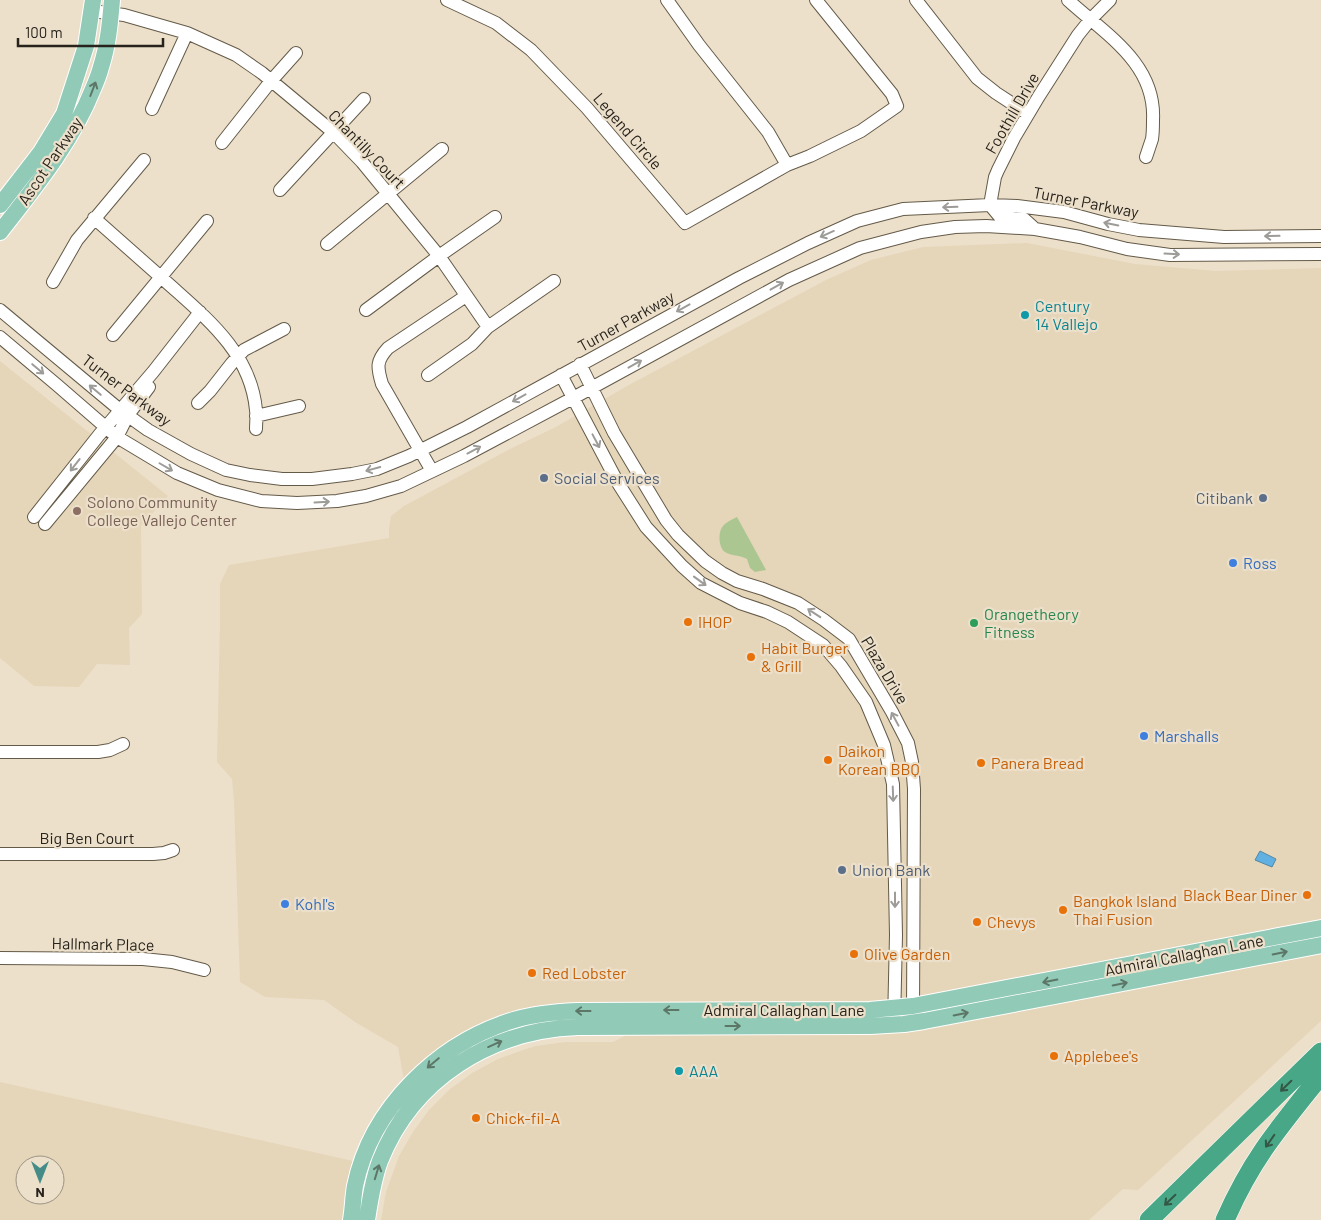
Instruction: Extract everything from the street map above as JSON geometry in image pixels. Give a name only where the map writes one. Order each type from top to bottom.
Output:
[{"type":"highway","points":[[1149,1220],[1321,1052]]},
{"type":"highway","points":[[1225,1220],[1242,1186],[1264,1150],[1321,1075]]},
{"type":"main road","name":"Ascot Parkway","points":[[0,205],[41,152],[64,114],[86,46],[92,5]]},
{"type":"main road","name":"Ascot Parkway","points":[[0,232],[64,146],[84,112],[101,69],[110,30],[112,6]]},
{"type":"main road","name":"Admiral Callaghan Lane","points":[[913,1015],[1321,928]]},
{"type":"main road","name":"Admiral Callaghan Lane","points":[[367,1220],[371,1192],[385,1149],[409,1111],[451,1069],[478,1052],[504,1040],[533,1032],[564,1027],[913,1015],[1321,945]]},
{"type":"main road","name":"Admiral Callaghan Lane","points":[[351,1220],[355,1185],[371,1142],[386,1114],[428,1067],[448,1051],[498,1025],[530,1016],[562,1011],[870,1010],[895,1016]]},
{"type":"main road","points":[[347,1220],[354,1196]]},
{"type":"street","name":"Legend Circle","points":[[447,0],[496,23],[531,50],[587,108],[685,223],[786,165],[810,156],[861,131],[897,106],[892,94],[816,0]]},
{"type":"street","points":[[667,0],[699,45],[768,132],[786,165]]},
{"type":"street","points":[[916,0],[977,78],[1028,114]]},
{"type":"street","points":[[1068,0],[1129,54],[1147,82],[1153,111],[1152,137],[1146,157]]},
{"type":"street","name":"Foothill Drive","points":[[990,205],[995,177],[1028,114],[1078,35],[1110,0]]},
{"type":"street","name":"Chantilly Court","points":[[92,5],[112,6],[153,19],[175,31],[187,33],[236,55],[271,81],[333,132],[362,162],[439,256],[488,327]]},
{"type":"street","points":[[152,109],[187,33]]},
{"type":"street","points":[[222,143],[271,81],[296,53]]},
{"type":"street","points":[[280,190],[364,99]]},
{"type":"street","points":[[327,244],[442,149]]},
{"type":"street","points":[[53,282],[77,240],[144,160]]},
{"type":"street","points":[[990,205],[1000,217],[1024,219],[1035,229]]},
{"type":"street","name":"Turner Parkway","points":[[0,310],[124,413],[148,430],[191,454],[226,470],[250,475],[282,479],[312,479],[352,474],[378,468],[420,451],[808,242],[857,221],[903,209],[990,205],[1017,206],[1064,212],[1108,224],[1158,231],[1224,237],[1321,236]]},
{"type":"street","points":[[366,310],[495,217]]},
{"type":"street","points":[[94,218],[224,336],[238,356],[246,372],[253,392],[256,423],[299,406]]},
{"type":"street","points":[[113,335],[207,221]]},
{"type":"street","points":[[0,337],[116,437],[177,473],[218,490],[261,501],[297,503],[337,501],[366,496],[401,486],[592,388],[789,280],[860,248],[920,232],[955,227],[986,226],[1035,229],[1080,237],[1127,249],[1170,255],[1321,254]]},
{"type":"street","points":[[428,375],[472,344],[488,327],[554,281]]},
{"type":"street","points":[[432,471],[382,384],[378,362],[381,355],[388,348],[466,296]]},
{"type":"street","points":[[124,413],[116,437],[39,520],[105,427],[124,413],[203,315]]},
{"type":"street","points":[[198,403],[244,350],[284,329]]},
{"type":"street","name":"Plaza Drive","points":[[580,364],[614,433],[666,520],[678,535],[722,573],[737,581],[798,603],[848,639],[892,712],[908,743],[912,762],[914,789],[913,1015]]},
{"type":"street","name":"Plaza Drive","points":[[561,375],[618,483],[646,527],[682,566],[701,583],[740,604],[767,612],[788,622],[824,645],[866,702],[884,746],[893,784],[896,935],[895,1016]]},
{"type":"street","points":[[0,752],[98,752],[110,750],[123,744]]},
{"type":"street","name":"Big Ben Court","points":[[0,854],[153,854],[173,850]]},
{"type":"street","name":"Hallmark Place","points":[[0,958],[144,959],[172,962],[204,970]]},
{"type":"shaded area","points":[[1027,243],[1135,264],[1216,271],[1321,268],[1321,922],[933,994],[882,1001],[562,1003],[528,1008],[496,1018],[466,1031],[436,1050],[404,1080],[398,1047],[355,1022],[324,1000],[265,997],[240,982],[232,779],[217,762],[220,584],[229,565],[389,538],[391,516],[404,506],[510,449],[556,427],[627,386],[826,280],[871,260],[923,247]]},
{"type":"shaded area","name":"Solono Community College Vallejo Center","points":[[0,361],[168,496],[141,526],[142,614],[129,628],[130,665],[97,664],[79,687],[34,686],[0,658]]},
{"type":"shaded area","points":[[1321,946],[1321,1021],[1138,1190],[1123,1189],[1089,1220],[381,1220],[386,1192],[399,1156],[429,1110],[449,1090],[472,1073],[498,1059],[536,1046],[565,1042],[613,1042],[636,1030],[905,1027]]},
{"type":"shaded area","points":[[0,1082],[362,1163],[347,1220],[0,1220]]},
{"type":"green space","points":[[737,517],[766,570],[755,572],[750,568],[747,559],[727,553],[721,547],[719,539],[721,528]]},
{"type":"water","points":[[1260,851],[1276,859],[1272,867],[1255,860]]},
{"type":"place","name":"Century 14 Vallejo","points":[[1025,315]]},
{"type":"place","name":"Social Services","points":[[544,478]]},
{"type":"place","name":"Citibank","points":[[1263,498]]},
{"type":"place","name":"Solono Community College Vallejo Center","points":[[77,511]]},
{"type":"place","name":"Ross","points":[[1233,563]]},
{"type":"place","name":"IHOP","points":[[688,622]]},
{"type":"place","name":"Orangetheory Fitness","points":[[974,623]]},
{"type":"place","name":"Habit Burger & Grill","points":[[751,657]]},
{"type":"place","name":"Marshalls","points":[[1144,736]]},
{"type":"place","name":"Daikon Korean BBQ","points":[[828,760]]},
{"type":"place","name":"Panera Bread","points":[[981,763]]},
{"type":"place","name":"Union Bank","points":[[842,870]]},
{"type":"place","name":"Black Bear Diner","points":[[1307,895]]},
{"type":"place","name":"Kohl's","points":[[285,904]]},
{"type":"place","name":"Bangkok Island Thai Fusion","points":[[1063,910]]},
{"type":"place","name":"Chevys","points":[[977,922]]},
{"type":"place","name":"Olive Garden","points":[[854,954]]},
{"type":"place","name":"Red Lobster","points":[[532,973]]},
{"type":"place","name":"Applebee's","points":[[1054,1056]]},
{"type":"place","name":"AAA","points":[[679,1071]]},
{"type":"place","name":"Chick-fil-A","points":[[476,1118]]}]
